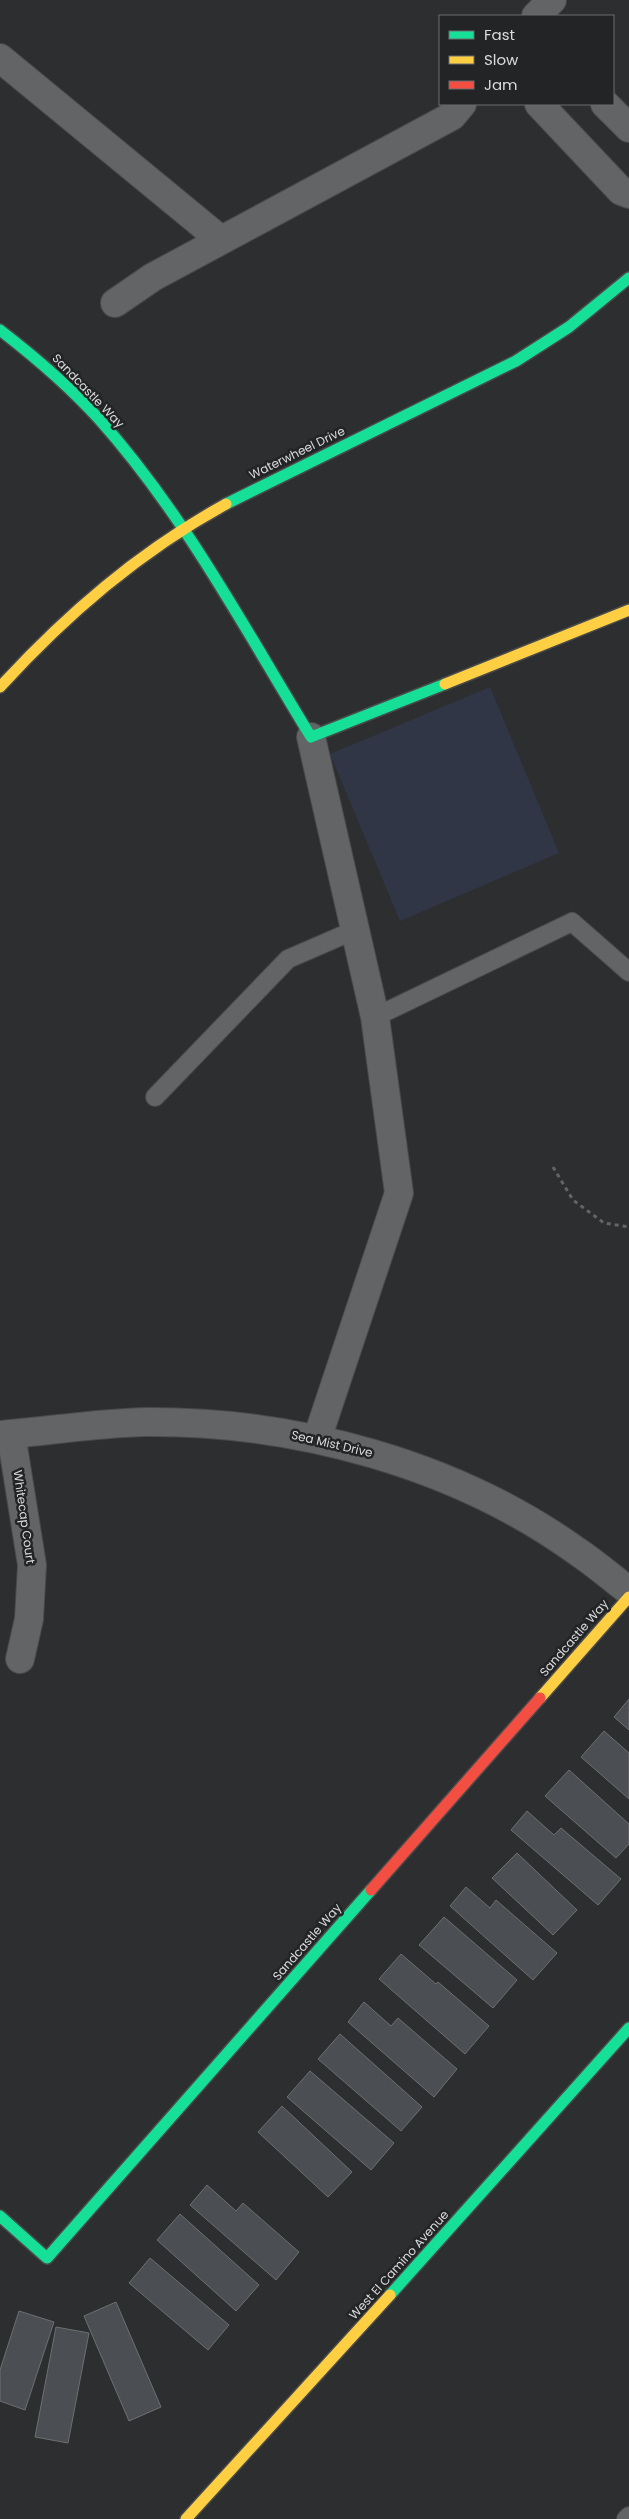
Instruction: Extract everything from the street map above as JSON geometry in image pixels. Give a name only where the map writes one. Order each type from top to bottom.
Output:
[{"type":"street","points":[[537,15],[552,0]]},
{"type":"street","points":[[0,58],[221,240]]},
{"type":"street","points":[[115,303],[153,276],[452,116],[461,105]]},
{"type":"street","points":[[540,105],[621,191],[629,194]]},
{"type":"street","points":[[607,105],[629,128]]},
{"type":"street","name":"Waterwheel Drive","points":[[0,687],[44,639],[85,600],[151,549],[182,529],[261,486],[516,362],[562,334],[629,278]]},
{"type":"street","name":"Sandcastle Way","points":[[0,330],[40,362],[100,421],[182,529],[311,737]]},
{"type":"street","points":[[317,1440],[399,1193],[375,1017],[311,737],[629,610]]},
{"type":"street","name":"Sea Mist Drive","points":[[6,1435],[146,1422],[222,1425],[317,1440],[371,1453],[444,1478],[512,1511],[577,1551],[629,1591]]},
{"type":"street","name":"Whitecap Court","points":[[6,1435],[32,1565],[29,1619],[20,1660]]},
{"type":"street","name":"Sandcastle Way","points":[[0,2216],[47,2258],[629,1597]]},
{"type":"street","name":"West El Camino Avenue","points":[[186,2519],[385,2302],[629,2028]]},
{"type":"lane","points":[[375,1017],[572,922],[629,972]]},
{"type":"lane","points":[[155,1097],[288,959],[355,930]]},
{"type":"lane","points":[[626,2519],[629,2516]]},
{"type":"path","points":[[553,1166],[573,1200],[604,1223],[629,1227]]},
{"type":"shaded area","points":[[490,687],[559,853],[400,921],[330,754]]},
{"type":"building","points":[[629,1699],[629,1730],[614,1717]]},
{"type":"building","points":[[604,1731],[629,1753],[629,1799],[581,1757]]},
{"type":"building","points":[[569,1770],[629,1824],[629,1844],[616,1858],[545,1796]]},
{"type":"building","points":[[527,1811],[554,1835],[561,1828],[621,1879],[598,1905],[511,1830]]},
{"type":"building","points":[[517,1853],[577,1910],[553,1935],[492,1878]]},
{"type":"building","points":[[466,1887],[490,1908],[496,1900],[557,1953],[533,1980],[450,1906]]},
{"type":"building","points":[[444,1917],[517,1980],[493,2008],[419,1945]]},
{"type":"building","points":[[401,1954],[436,1984],[438,1982],[489,2026],[465,2054],[379,1979]]},
{"type":"building","points":[[364,2002],[391,2026],[398,2018],[457,2069],[434,2097],[348,2022]]},
{"type":"building","points":[[340,2034],[422,2107],[401,2131],[318,2059]]},
{"type":"building","points":[[310,2071],[394,2143],[371,2170],[287,2097]]},
{"type":"building","points":[[282,2106],[352,2172],[328,2197],[258,2132]]},
{"type":"building","points":[[207,2185],[236,2211],[243,2203],[299,2252],[276,2280],[190,2205]]},
{"type":"building","points":[[180,2214],[259,2285],[236,2311],[157,2240]]},
{"type":"building","points":[[150,2258],[229,2325],[208,2350],[129,2283]]},
{"type":"building","points":[[116,2302],[161,2407],[129,2421],[84,2316]]},
{"type":"building","points":[[19,2311],[54,2322],[25,2410],[0,2401],[0,2370]]},
{"type":"building","points":[[56,2327],[89,2333],[68,2443],[35,2437]]},
{"type":"traffic: fast","points":[[226,504],[516,361],[569,327],[629,278]]},
{"type":"traffic: fast","points":[[0,330],[64,383],[99,419],[130,456],[159,494],[212,573],[311,737],[445,684]]},
{"type":"traffic: fast","points":[[0,2216],[47,2258],[371,1890]]},
{"type":"traffic: fast","points":[[390,2295],[629,2028]]},
{"type":"traffic: slow","points":[[0,687],[51,634],[106,586],[163,543],[226,504]]},
{"type":"traffic: slow","points":[[445,684],[629,610]]},
{"type":"traffic: slow","points":[[540,1698],[629,1597]]},
{"type":"traffic: slow","points":[[186,2519],[390,2295]]},
{"type":"traffic: jam","points":[[371,1890],[540,1698]]}]
